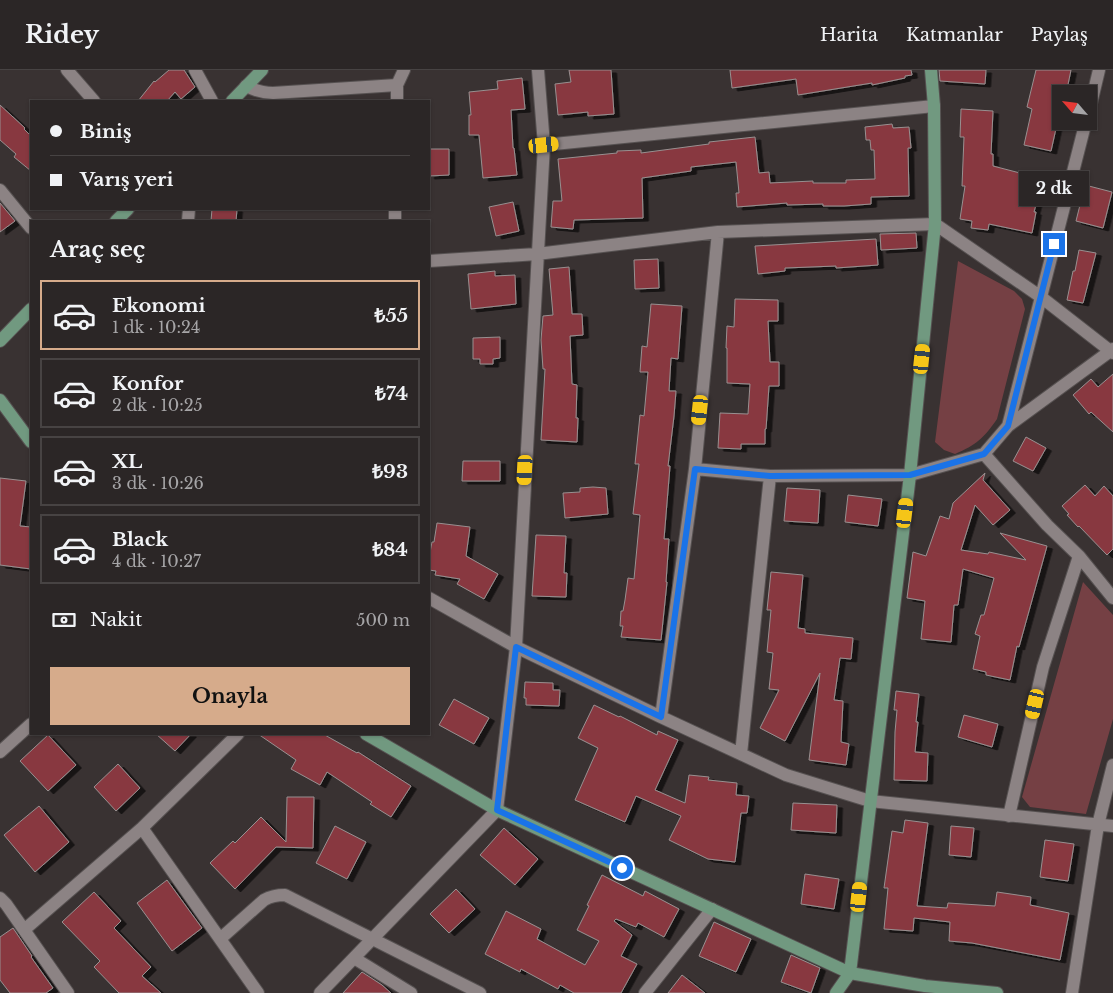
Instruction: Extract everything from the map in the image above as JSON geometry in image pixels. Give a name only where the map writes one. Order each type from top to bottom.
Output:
[{"type":"street","points":[[67,70],[93,100]]},
{"type":"street","points":[[195,70],[211,100]]},
{"type":"street","points":[[233,100],[262,70]]},
{"type":"street","points":[[397,100],[397,85],[404,70]]},
{"type":"street","points":[[320,993],[497,810],[516,647],[544,145],[538,70]]},
{"type":"street","points":[[836,993],[850,973],[910,475],[935,224],[934,106],[931,70]]},
{"type":"street","points":[[1096,85],[1100,70]]},
{"type":"street","points":[[246,86],[256,91],[273,93],[397,85]]},
{"type":"street","points":[[544,145],[934,106]]},
{"type":"street","points":[[1008,426],[1084,130]]},
{"type":"street","points":[[0,190],[30,227]]},
{"type":"street","points":[[117,220],[127,210]]},
{"type":"street","points":[[430,261],[537,254],[718,232],[935,224],[1041,297],[1112,351],[1008,426],[984,454],[910,475],[770,476],[695,469]]},
{"type":"street","points":[[661,717],[695,469],[718,232]]},
{"type":"street","points":[[0,341],[30,310]]},
{"type":"street","points":[[0,400],[30,441]]},
{"type":"street","points":[[984,454],[1046,525],[1079,556],[1113,598]]},
{"type":"street","points":[[741,754],[770,476]]},
{"type":"street","points":[[1009,816],[1043,668],[1079,556]]},
{"type":"street","points":[[430,599],[516,647],[786,775],[870,801],[1113,826]]},
{"type":"street","points":[[0,752],[30,725]]},
{"type":"street","points":[[24,930],[142,828],[237,735]]},
{"type":"street","points":[[368,735],[497,810],[850,973],[925,986],[997,993]]},
{"type":"street","points":[[1072,993],[1098,825],[1113,766]]},
{"type":"street","points":[[142,828],[258,993]]},
{"type":"street","points":[[220,938],[264,900],[276,894],[285,895],[480,993]]},
{"type":"street","points":[[0,898],[68,993]]},
{"type":"street","points":[[646,993],[712,910]]},
{"type":"street","points":[[354,958],[411,993]]},
{"type":"shaded area","points":[[958,261],[1014,291],[1022,299],[1025,309],[997,419],[979,440],[955,454],[944,450],[935,442]]},
{"type":"shaded area","points":[[1083,582],[1113,615],[1113,719],[1086,814],[1030,807],[1022,797]]},
{"type":"building","points":[[169,70],[184,70],[195,87],[181,99],[175,92],[168,100],[139,100]]},
{"type":"building","points":[[569,70],[611,70],[614,114],[588,116],[588,112],[558,115],[555,84],[571,82]]},
{"type":"building","points":[[730,70],[911,70],[912,75],[872,85],[872,83],[798,95],[796,79],[732,88]]},
{"type":"building","points":[[939,70],[986,70],[985,84],[940,81]]},
{"type":"building","points":[[1036,70],[1071,70],[1068,85],[1052,85],[1052,130],[1056,130],[1051,151],[1024,145],[1032,109],[1027,107]]},
{"type":"building","points":[[522,78],[525,109],[511,110],[513,148],[517,175],[483,178],[479,135],[469,135],[469,115],[471,115],[469,92],[498,89],[497,81]]},
{"type":"building","points":[[0,105],[30,135],[30,170],[14,157],[16,154],[0,140]]},
{"type":"building","points":[[961,109],[993,111],[991,154],[993,154],[993,166],[1043,179],[1034,212],[1036,212],[1032,233],[989,224],[988,230],[971,228],[972,221],[960,219],[965,186],[962,186],[964,137],[960,137]]},
{"type":"building","points":[[892,124],[893,128],[909,127],[911,148],[908,148],[909,196],[871,197],[871,204],[844,206],[823,206],[823,204],[787,205],[787,203],[737,207],[736,193],[739,193],[736,162],[691,167],[691,171],[642,178],[643,218],[574,220],[573,229],[551,227],[553,201],[562,201],[558,159],[617,153],[617,151],[641,150],[641,153],[755,137],[759,173],[769,172],[770,183],[813,181],[813,183],[846,183],[846,180],[875,179],[874,150],[871,150],[870,140],[866,140],[865,127]]},
{"type":"building","points":[[430,149],[449,149],[449,175],[430,176]]},
{"type":"building","points":[[1085,185],[1112,192],[1103,228],[1076,221]]},
{"type":"building","points":[[513,202],[519,231],[496,236],[489,207]]},
{"type":"building","points":[[0,203],[15,221],[0,232]]},
{"type":"building","points":[[212,210],[237,210],[236,220],[211,220]]},
{"type":"building","points":[[916,233],[917,248],[881,250],[880,234]]},
{"type":"building","points":[[876,239],[878,265],[836,268],[836,266],[785,268],[785,271],[758,274],[755,246]]},
{"type":"building","points":[[1079,250],[1096,253],[1083,303],[1067,300]]},
{"type":"building","points":[[658,259],[659,288],[635,289],[634,260]]},
{"type":"building","points":[[569,267],[572,314],[582,314],[583,335],[570,336],[572,384],[577,385],[577,442],[541,440],[545,369],[543,369],[541,340],[543,316],[553,315],[549,269]]},
{"type":"building","points":[[495,271],[495,276],[515,275],[516,304],[471,309],[468,274]]},
{"type":"building","points":[[735,299],[778,300],[778,321],[768,321],[770,362],[779,362],[779,386],[769,386],[765,444],[741,444],[741,449],[718,448],[720,413],[748,414],[750,384],[727,383],[727,326],[734,327]]},
{"type":"building","points":[[651,304],[682,306],[678,359],[671,358],[669,391],[676,391],[668,466],[670,466],[664,539],[669,539],[661,640],[621,637],[623,626],[620,626],[628,578],[634,579],[640,515],[633,514],[639,464],[635,464],[640,415],[644,416],[648,372],[640,372],[642,346],[647,347]]},
{"type":"building","points":[[500,337],[500,358],[493,359],[493,364],[480,364],[480,359],[473,359],[473,338]]},
{"type":"building","points":[[1113,374],[1113,432],[1091,412],[1089,414],[1073,395],[1091,379],[1098,387]]},
{"type":"building","points":[[1026,437],[1046,448],[1033,471],[1013,461]]},
{"type":"building","points":[[463,461],[500,461],[500,481],[462,481]]},
{"type":"building","points":[[985,473],[983,480],[1010,510],[993,525],[975,505],[961,550],[988,554],[989,552],[1026,560],[1000,533],[1047,546],[1019,647],[1017,646],[1010,680],[986,675],[986,672],[973,669],[980,636],[975,634],[981,615],[984,615],[994,578],[963,569],[958,605],[954,605],[951,642],[921,639],[925,601],[907,598],[913,552],[926,556],[940,516],[949,519],[953,503]]},
{"type":"building","points":[[0,478],[26,481],[20,526],[30,527],[30,569],[0,565]]},
{"type":"building","points":[[1085,485],[1095,496],[1104,486],[1113,496],[1113,549],[1107,555],[1078,527],[1062,506]]},
{"type":"building","points":[[580,488],[606,488],[608,514],[565,518],[563,493],[580,492]]},
{"type":"building","points":[[787,488],[820,490],[818,523],[784,521]]},
{"type":"building","points":[[848,495],[882,499],[878,526],[845,522]]},
{"type":"building","points":[[437,523],[470,527],[466,556],[498,574],[484,599],[457,584],[460,579],[435,575],[436,571],[430,570],[430,553],[432,542],[434,542]]},
{"type":"building","points":[[536,535],[566,536],[564,573],[567,573],[566,597],[532,596]]},
{"type":"building","points":[[771,572],[803,575],[798,628],[805,629],[805,633],[853,638],[851,659],[840,658],[834,700],[843,701],[841,742],[849,744],[846,765],[809,760],[820,673],[785,741],[760,728],[779,690],[769,689],[773,653],[767,652],[771,610],[767,610]]},
{"type":"building","points":[[525,682],[553,683],[553,690],[560,690],[559,706],[526,705],[526,698],[524,698]]},
{"type":"building","points":[[896,691],[919,694],[915,752],[928,753],[927,781],[894,780],[897,710],[894,710]]},
{"type":"building","points":[[454,699],[489,718],[474,744],[439,725]]},
{"type":"building","points":[[594,705],[657,735],[658,731],[678,740],[655,790],[685,803],[689,775],[709,777],[708,780],[737,783],[736,795],[749,796],[747,813],[741,813],[735,862],[708,859],[669,840],[681,816],[636,796],[625,822],[575,800],[598,748],[578,738]]},
{"type":"building","points":[[964,715],[998,724],[992,747],[958,737]]},
{"type":"building","points":[[48,735],[76,765],[48,791],[20,761]]},
{"type":"building","points":[[157,735],[190,735],[175,751]]},
{"type":"building","points":[[259,735],[325,735],[358,752],[411,786],[391,817],[327,772],[320,785],[291,769],[296,760]]},
{"type":"building","points":[[118,764],[140,788],[116,811],[94,787]]},
{"type":"building","points":[[287,797],[314,797],[313,848],[276,847],[235,889],[210,863],[233,841],[235,843],[261,817],[286,842]]},
{"type":"building","points":[[793,803],[837,805],[836,833],[791,830]]},
{"type":"building","points":[[39,806],[69,842],[35,872],[4,835]]},
{"type":"building","points":[[905,820],[928,823],[917,906],[947,908],[948,903],[995,906],[997,892],[1031,897],[1030,905],[1069,913],[1060,960],[972,943],[949,941],[950,922],[914,918],[913,931],[884,929],[888,888],[884,888],[892,831],[903,833]]},
{"type":"building","points":[[335,826],[366,842],[347,879],[316,863]]},
{"type":"building","points":[[951,826],[974,828],[971,857],[949,855]]},
{"type":"building","points":[[504,828],[538,859],[515,885],[480,855]]},
{"type":"building","points":[[1045,840],[1074,844],[1068,881],[1040,877]]},
{"type":"building","points":[[805,874],[839,879],[834,909],[801,904]]},
{"type":"building","points":[[602,875],[643,896],[645,891],[679,909],[664,937],[638,923],[636,927],[616,919],[614,921],[632,935],[621,956],[637,964],[621,993],[574,993],[560,985],[558,989],[521,969],[520,972],[485,954],[506,911],[541,929],[537,939],[585,965],[599,941],[577,930]]},
{"type":"building","points":[[167,880],[202,928],[172,951],[137,903]]},
{"type":"building","points":[[456,889],[475,909],[449,933],[430,914]]},
{"type":"building","points":[[94,892],[121,921],[114,928],[151,967],[142,976],[161,993],[119,993],[94,967],[100,961],[62,922]]},
{"type":"building","points":[[714,922],[751,939],[736,972],[699,956]]},
{"type":"building","points":[[13,928],[53,988],[46,993],[10,993],[0,980],[0,937]]},
{"type":"building","points":[[791,955],[820,968],[811,993],[781,982]]},
{"type":"building","points":[[362,972],[382,985],[391,993],[343,993]]},
{"type":"building","points":[[682,975],[705,993],[668,993]]},
{"type":"route","points":[[622,868],[497,810],[516,647],[661,717],[695,469],[770,476],[910,475],[984,454],[1008,426],[1054,244]]}]
